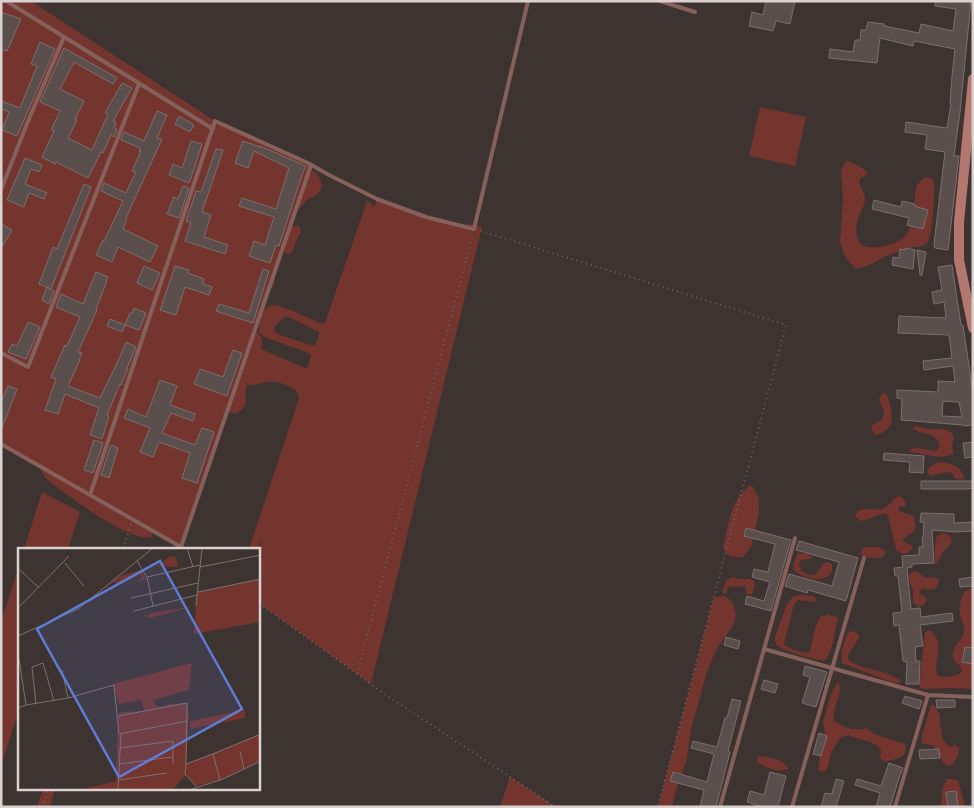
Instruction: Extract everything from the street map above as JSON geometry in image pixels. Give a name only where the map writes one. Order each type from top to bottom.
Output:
[{"type":"main road","points":[[973,79],[959,222],[959,260],[973,328]]},
{"type":"lane","points":[[6,1],[212,129]]},
{"type":"lane","points":[[90,495],[216,121],[311,165],[377,199],[426,217],[474,229],[528,1]]},
{"type":"lane","points":[[660,1],[695,12]]},
{"type":"lane","points":[[1,190],[64,37]]},
{"type":"lane","points":[[1,354],[28,367],[139,84]]},
{"type":"lane","points":[[1,444],[181,547],[311,165]]},
{"type":"lane","points":[[720,807],[795,538]]},
{"type":"lane","points":[[792,807],[864,558]]},
{"type":"lane","points":[[764,649],[928,696],[973,697]]},
{"type":"lane","points":[[895,807],[928,696]]},
{"type":"path","points":[[357,674],[474,229],[786,325],[658,807]]},
{"type":"path","points":[[123,548],[132,519]]},
{"type":"path","points":[[260,604],[383,693],[556,807]]},
{"type":"path","points":[[43,807],[48,790]]},
{"type":"path","points":[[545,807],[547,801]]},
{"type":"shaded area","points":[[1,1],[31,1],[215,121],[311,165],[309,172],[313,171],[318,176],[322,186],[315,196],[296,209],[290,228],[299,226],[301,232],[292,252],[288,254],[283,249],[274,275],[274,285],[255,330],[261,338],[261,348],[263,350],[305,368],[308,367],[311,354],[264,337],[259,332],[261,316],[268,306],[276,305],[320,323],[325,323],[367,201],[374,207],[377,199],[427,217],[466,227],[468,223],[482,227],[371,684],[260,604],[260,548],[263,538],[258,548],[249,548],[299,398],[297,392],[293,389],[284,384],[274,382],[247,385],[244,408],[235,414],[228,410],[181,547],[153,532],[151,537],[141,537],[115,526],[85,508],[51,483],[44,476],[42,468],[1,446]],"holes":[[[285,317],[291,318],[319,332],[314,346],[280,335],[274,331]]]},
{"type":"shaded area","points":[[760,107],[806,117],[795,166],[749,156]]},
{"type":"shaded area","points":[[848,161],[864,169],[867,173],[866,176],[859,180],[865,199],[857,225],[859,242],[872,248],[886,246],[901,240],[908,232],[911,223],[916,188],[922,180],[928,177],[932,179],[934,188],[933,213],[927,243],[884,257],[864,267],[856,269],[853,266],[842,250],[840,242],[843,199],[841,172],[845,162]]},
{"type":"shaded area","points":[[883,393],[887,394],[892,419],[886,430],[875,435],[872,425],[882,420],[884,413],[879,398]]},
{"type":"shaded area","points":[[915,426],[950,432],[954,437],[953,454],[938,457],[910,452],[911,449],[917,448],[936,451],[940,446],[936,438],[913,429]]},
{"type":"shaded area","points":[[938,462],[947,463],[959,468],[964,479],[956,479],[952,473],[947,472],[931,476],[927,472],[930,467]]},
{"type":"shaded area","points":[[749,486],[753,487],[759,499],[759,514],[751,547],[743,557],[734,557],[728,555],[723,547],[734,506],[738,498]]},
{"type":"shaded area","points":[[42,492],[80,512],[68,548],[24,548]]},
{"type":"shaded area","points":[[899,496],[904,499],[906,505],[904,507],[900,506],[898,509],[900,512],[914,517],[916,527],[914,531],[903,539],[904,542],[913,548],[908,553],[903,554],[896,550],[888,515],[885,513],[860,521],[855,517],[858,511],[886,507]]},
{"type":"shaded area","points":[[942,533],[949,535],[952,542],[942,553],[936,565],[936,539]]},
{"type":"shaded area","points":[[863,548],[882,549],[885,555],[877,558],[862,556]]},
{"type":"shaded area","points":[[798,553],[807,554],[812,557],[801,560],[799,564],[801,571],[815,575],[824,563],[828,562],[832,564],[832,571],[829,576],[817,579],[797,573],[793,569]]},
{"type":"shaded area","points":[[18,569],[18,713],[1,766],[1,622]]},
{"type":"shaded area","points":[[916,571],[926,578],[935,577],[939,580],[936,588],[928,590],[922,588],[919,592],[920,595],[927,599],[922,606],[913,603],[913,589],[910,584],[909,575]]},
{"type":"shaded area","points":[[733,577],[754,581],[755,585],[752,594],[747,594],[745,585],[728,587],[726,594],[723,594],[722,591],[727,580]]},
{"type":"shaded area","points":[[973,588],[973,689],[923,689],[919,687],[925,632],[930,630],[938,642],[936,670],[938,676],[950,677],[961,673],[962,670],[954,661],[953,654],[964,633],[960,611],[961,601],[965,591]]},
{"type":"shaded area","points":[[725,596],[732,602],[736,613],[734,624],[716,650],[707,672],[691,729],[687,759],[672,807],[658,807],[714,597]]},
{"type":"shaded area","points":[[794,596],[815,597],[816,600],[814,602],[798,600],[794,605],[784,644],[792,649],[807,653],[810,651],[815,628],[821,616],[837,617],[831,648],[824,661],[785,650],[780,648],[775,642],[775,637],[787,604]]},
{"type":"shaded area","points":[[852,631],[858,634],[859,638],[848,655],[848,659],[858,665],[894,677],[900,680],[900,683],[894,683],[842,663],[844,643],[848,632]]},
{"type":"shaded area","points":[[837,683],[840,685],[840,690],[834,712],[834,721],[850,728],[867,728],[874,734],[906,745],[906,750],[902,756],[885,762],[880,757],[881,750],[877,745],[847,735],[839,739],[831,753],[828,767],[825,771],[821,772],[818,769],[825,732],[823,722],[831,694]]},
{"type":"shaded area","points":[[931,705],[934,705],[940,715],[943,740],[948,746],[955,745],[959,748],[958,756],[952,765],[947,766],[943,762],[934,746],[922,743],[922,735]]},
{"type":"shaded area","points":[[759,756],[779,761],[788,769],[776,770],[764,766],[757,762]]},
{"type":"shaded area","points":[[510,777],[556,807],[500,807]]},
{"type":"shaded area","points":[[947,779],[954,779],[959,782],[965,807],[939,807],[943,787]]},
{"type":"shaded area","points":[[43,790],[55,790],[50,807],[37,807]]},
{"type":"building","points":[[766,1],[795,1],[790,24],[776,21],[773,31],[749,26],[752,12],[763,15]]},
{"type":"building","points":[[935,1],[971,1],[954,156],[959,156],[948,250],[935,248],[934,244],[945,152],[925,149],[927,135],[905,132],[906,122],[947,128],[951,104],[955,49],[914,41],[913,46],[880,38],[877,63],[829,58],[830,49],[853,52],[855,40],[860,40],[861,30],[866,30],[868,22],[919,33],[921,24],[953,31],[956,9],[935,6]]},
{"type":"building","points":[[1,12],[21,19],[7,51],[1,49]]},
{"type":"building","points":[[40,42],[55,49],[17,136],[2,130],[9,112],[1,109],[1,101],[20,108],[37,66],[31,64]]},
{"type":"building","points":[[64,48],[117,78],[113,84],[74,62],[60,89],[84,101],[68,138],[92,150],[108,114],[105,113],[122,83],[132,88],[113,121],[116,122],[114,128],[117,129],[114,137],[111,135],[88,178],[42,157],[54,131],[51,130],[60,111],[40,102]]},
{"type":"building","points":[[157,111],[167,115],[157,138],[162,139],[126,218],[123,229],[158,246],[150,262],[118,247],[112,262],[96,255],[123,201],[101,191],[104,183],[126,193],[136,172],[132,171],[141,151],[139,151],[140,148],[121,140],[124,132],[144,141]]},
{"type":"building","points":[[179,116],[194,125],[190,132],[175,124]]},
{"type":"building","points":[[191,141],[202,144],[189,183],[169,175],[173,164],[182,168]]},
{"type":"building","points":[[243,141],[260,146],[306,166],[279,246],[276,245],[270,263],[249,256],[254,241],[265,245],[274,217],[239,206],[242,198],[276,209],[289,168],[254,151],[248,168],[235,163]]},
{"type":"building","points":[[216,149],[223,150],[202,212],[211,215],[204,237],[228,245],[225,254],[185,241],[191,223],[186,221],[196,191],[201,192]]},
{"type":"building","points":[[25,158],[42,165],[39,172],[31,169],[25,184],[47,193],[44,199],[29,193],[24,207],[7,200]]},
{"type":"building","points":[[84,184],[91,187],[51,289],[39,284],[53,247],[57,249]]},
{"type":"building","points":[[183,186],[189,188],[179,218],[167,214],[174,197],[178,199]]},
{"type":"building","points":[[874,200],[901,207],[902,201],[928,210],[923,229],[907,225],[909,218],[872,209]]},
{"type":"building","points":[[1,224],[12,230],[1,248]]},
{"type":"building","points":[[905,248],[915,250],[913,269],[892,265],[893,257],[899,258],[900,249],[905,250]]},
{"type":"building","points":[[917,250],[926,252],[922,275],[920,275]]},
{"type":"building","points":[[952,265],[973,393],[973,425],[964,426],[901,420],[902,399],[897,398],[897,390],[938,392],[938,381],[955,382],[953,366],[924,370],[923,361],[952,358],[949,335],[898,333],[899,316],[946,318],[944,302],[934,304],[932,292],[942,290],[938,267]],"holes":[[[943,401],[959,402],[962,417],[942,416]]]},
{"type":"building","points":[[144,266],[160,273],[152,290],[137,283]]},
{"type":"building","points":[[175,266],[189,270],[188,273],[204,279],[203,284],[212,287],[209,295],[185,287],[176,315],[160,310]]},
{"type":"building","points":[[263,269],[269,271],[253,323],[216,311],[219,304],[249,313]]},
{"type":"building","points":[[96,272],[108,277],[97,310],[78,352],[82,353],[80,360],[68,386],[100,398],[126,342],[136,347],[107,415],[109,416],[102,439],[90,435],[99,408],[65,394],[58,414],[45,410],[56,379],[51,377],[80,317],[56,307],[61,294],[83,304]]},
{"type":"building","points":[[47,287],[54,291],[49,304],[42,300]]},
{"type":"building","points":[[134,308],[146,313],[139,330],[125,325]]},
{"type":"building","points":[[110,319],[125,325],[122,332],[107,326]]},
{"type":"building","points":[[28,322],[40,327],[26,359],[8,352],[12,344],[17,346]]},
{"type":"building","points":[[233,350],[242,353],[227,396],[194,384],[200,369],[223,377]]},
{"type":"building","points":[[160,380],[177,386],[170,405],[195,414],[193,421],[171,413],[162,433],[195,445],[202,428],[214,432],[197,483],[182,478],[190,453],[159,442],[153,457],[140,452],[150,428],[124,418],[128,409],[146,417]]},
{"type":"building","points":[[8,386],[17,389],[2,428],[1,403]]},
{"type":"building","points":[[94,440],[103,443],[93,473],[84,470]]},
{"type":"building","points":[[973,442],[973,457],[965,458],[963,443]]},
{"type":"building","points":[[111,445],[118,448],[109,478],[101,475]]},
{"type":"building","points":[[884,453],[924,456],[923,473],[909,472],[910,462],[883,460]]},
{"type":"building","points":[[921,481],[973,481],[973,488],[921,489]]},
{"type":"building","points":[[921,513],[954,514],[954,523],[973,522],[973,531],[932,530],[934,563],[912,564],[912,567],[907,568],[911,609],[920,608],[921,617],[952,613],[953,621],[920,625],[923,646],[915,647],[916,661],[920,661],[919,684],[906,684],[907,662],[903,661],[899,625],[894,626],[893,613],[902,612],[898,576],[895,576],[894,568],[903,567],[902,556],[919,555],[919,547],[923,547],[924,522],[920,522]]},
{"type":"building","points":[[746,528],[791,540],[771,611],[745,604],[747,596],[764,601],[770,582],[752,577],[754,569],[768,572],[775,544],[744,536]]},
{"type":"building","points":[[799,541],[858,558],[846,601],[808,590],[807,593],[785,586],[789,574],[832,586],[839,562],[796,550]]},
{"type":"building","points":[[973,577],[973,586],[960,587],[959,579]]},
{"type":"building","points":[[726,637],[740,641],[738,649],[724,645]]},
{"type":"building","points":[[965,647],[973,648],[973,664],[962,662]]},
{"type":"building","points":[[805,666],[827,672],[816,707],[802,703],[810,677],[803,675]]},
{"type":"building","points":[[764,680],[778,684],[775,693],[761,689]]},
{"type":"building","points":[[905,696],[922,701],[919,709],[902,703]]},
{"type":"building","points":[[732,699],[741,701],[716,807],[700,807],[704,790],[670,781],[673,772],[707,782],[714,754],[691,748],[693,741],[717,747]]},
{"type":"building","points":[[936,700],[955,700],[955,707],[937,708]]},
{"type":"building","points":[[819,733],[827,736],[821,756],[813,754]]},
{"type":"building","points":[[939,749],[940,758],[920,759],[919,750]]},
{"type":"building","points":[[889,763],[903,768],[890,807],[876,807],[880,793],[855,785],[857,779],[881,786]]},
{"type":"building","points":[[770,772],[786,776],[778,807],[763,807],[747,802],[750,791],[764,795]]},
{"type":"building","points":[[836,779],[844,781],[836,807],[821,807],[825,793],[832,794]]},
{"type":"building","points":[[956,791],[958,807],[948,807],[946,792]]}]
